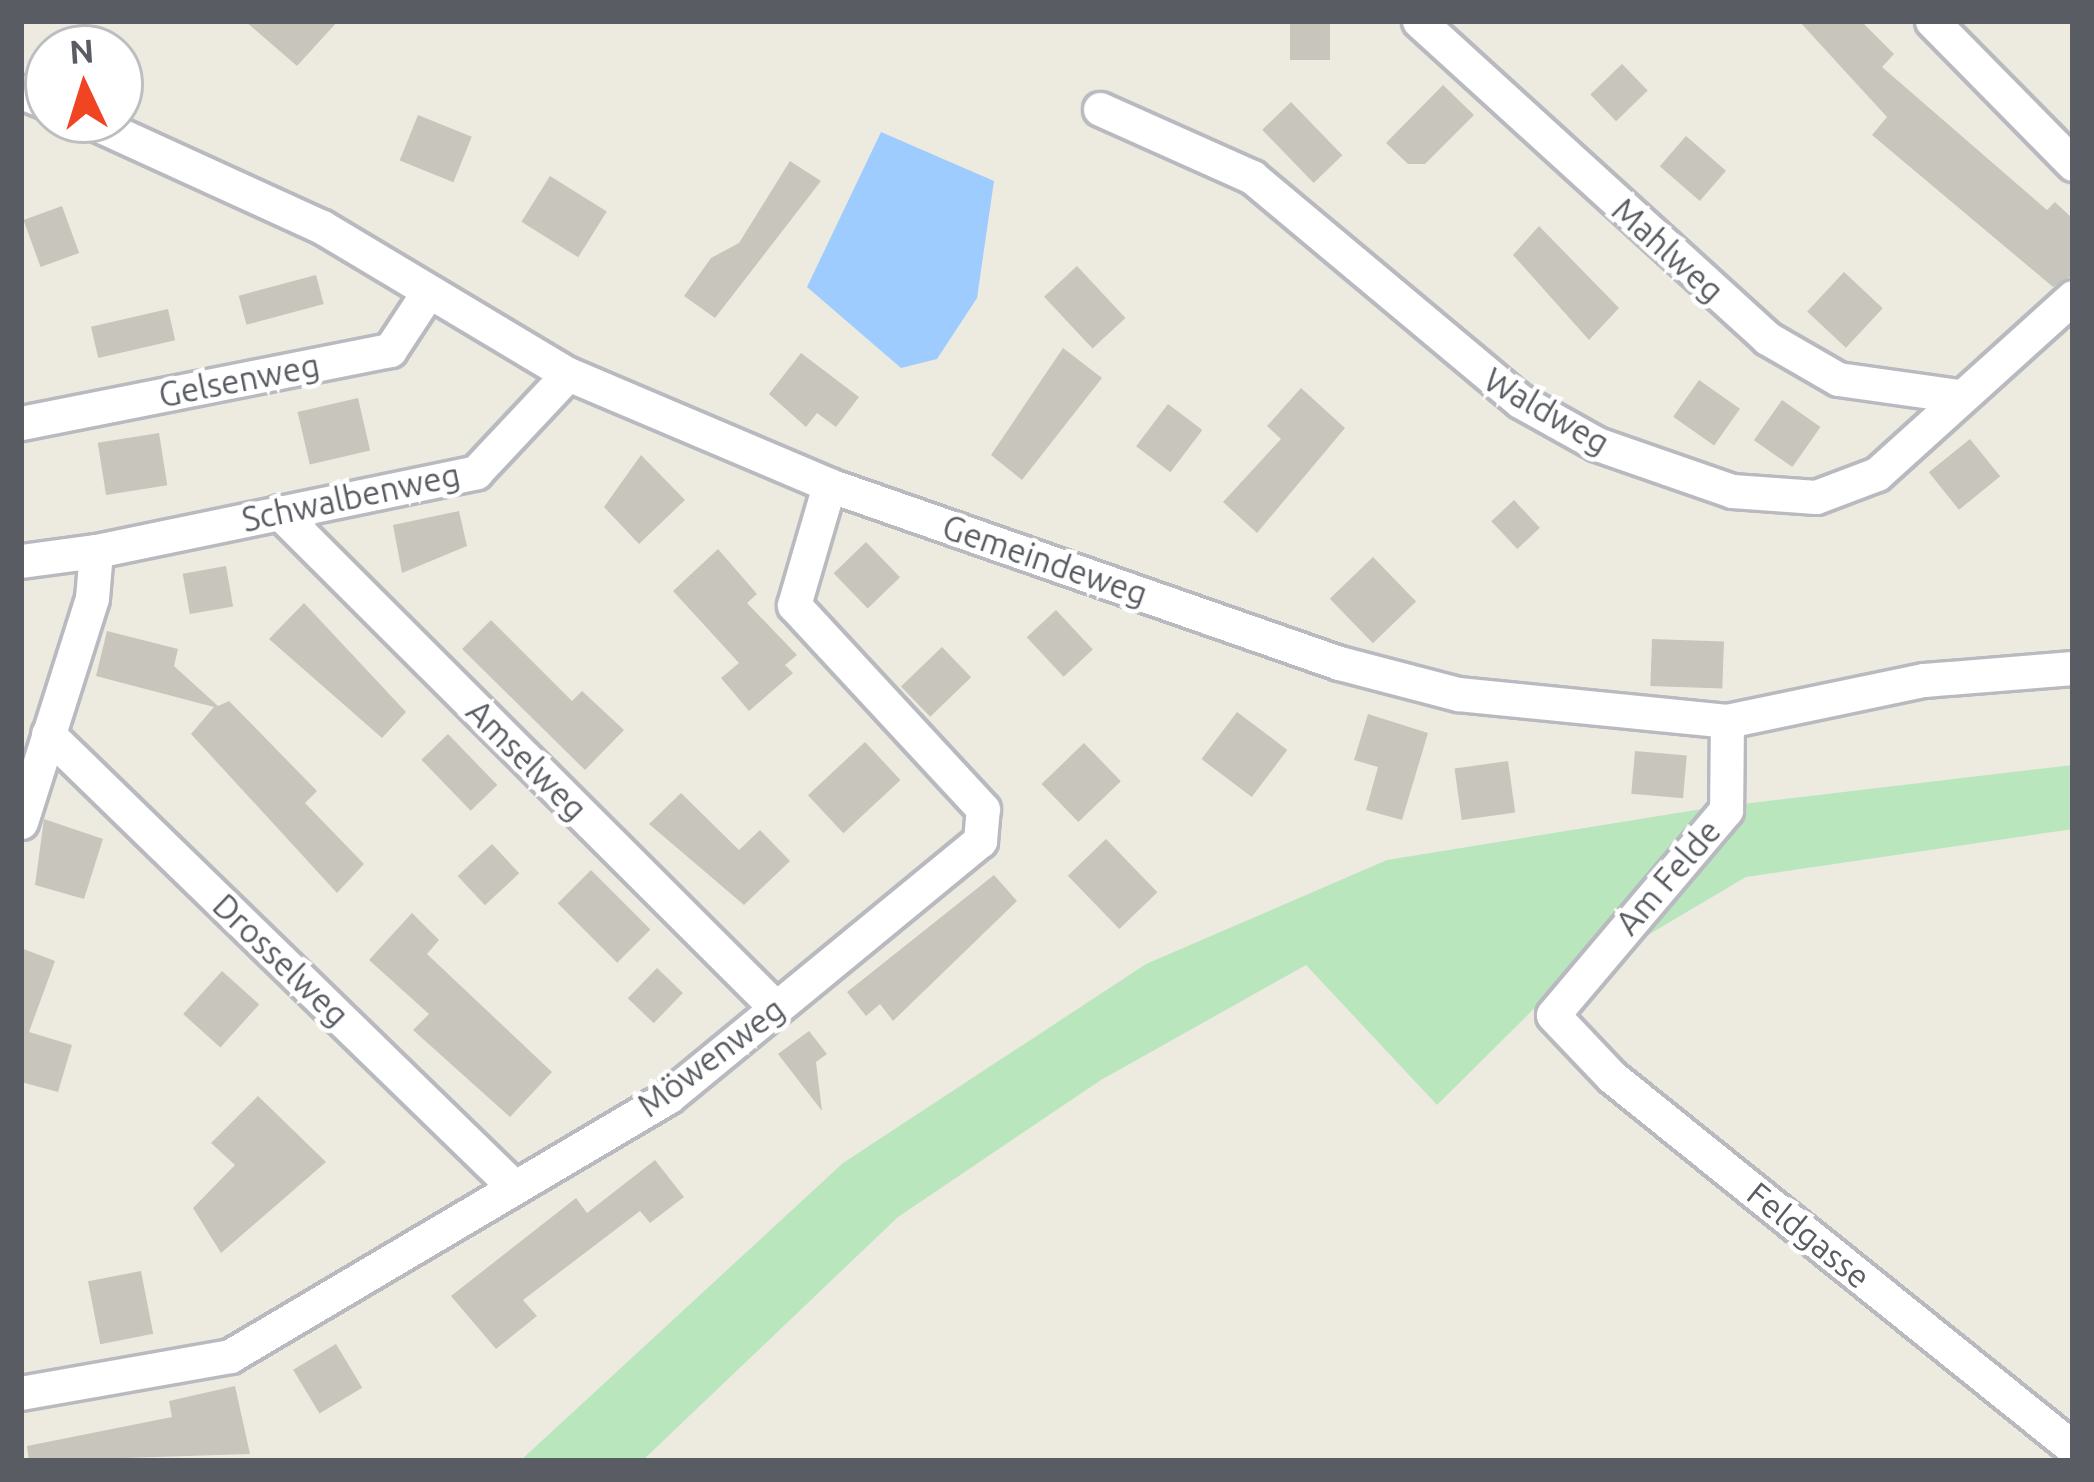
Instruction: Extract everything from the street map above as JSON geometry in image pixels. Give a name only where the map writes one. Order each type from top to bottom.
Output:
[{"type":"street","name":"Mahlweg","points":[[1419,21],[1767,338],[1838,380],[1959,396]]},
{"type":"street","points":[[1932,21],[2073,164]]},
{"type":"street","name":"Waldweg","points":[[1100,109],[1252,176],[1520,401],[1597,444],[1732,491],[1781,500],[1849,489],[2073,297]]},
{"type":"street","name":"Gemeindeweg","points":[[141,144],[322,226],[568,374],[829,485],[1339,663],[1458,694],[1727,722],[1924,680],[2073,668]]},
{"type":"street","name":"Gelsenweg","points":[[21,423],[390,350],[428,292]]},
{"type":"street","name":"Schwalbenweg","points":[[21,561],[95,551],[476,472],[568,374]]},
{"type":"street","name":"Möwenweg","points":[[21,1393],[230,1356],[668,1097],[980,841],[982,809],[794,605],[829,485]]},
{"type":"street","name":"Amselweg","points":[[279,512],[776,1008]]},
{"type":"street","points":[[21,822],[92,598],[95,551]]},
{"type":"street","name":"Am Felde","points":[[1553,1015],[1726,810],[1727,722]]},
{"type":"street","name":"Drosselweg","points":[[48,734],[513,1186]]},
{"type":"street","name":"Feldgasse","points":[[1553,1015],[1612,1077],[2073,1448]]},
{"type":"green space","points":[[2073,765],[2073,829],[1746,877],[1614,955],[1742,804]]},
{"type":"green space","points":[[1708,808],[1579,964],[1437,1105],[1306,965],[1101,1080],[898,1217],[642,1461],[520,1461],[843,1163],[1146,964],[1387,860]]},
{"type":"water","points":[[881,132],[994,181],[977,298],[937,359],[901,368],[807,287]]},
{"type":"building","points":[[245,21],[338,21],[297,66]]},
{"type":"building","points":[[1290,21],[1330,21],[1330,60],[1290,60]]},
{"type":"building","points":[[1799,21],[1861,21],[1894,54],[1882,67],[2047,210],[2055,202],[2073,219],[2073,275],[2053,287],[1872,135],[1887,117]]},
{"type":"building","points":[[1622,64],[1648,91],[1616,121],[1590,95]]},
{"type":"building","points":[[1443,85],[1474,115],[1425,164],[1408,164],[1386,143]]},
{"type":"building","points":[[1291,102],[1342,155],[1314,183],[1262,130]]},
{"type":"building","points":[[418,115],[472,137],[453,182],[400,160]]},
{"type":"building","points":[[1686,136],[1726,171],[1700,201],[1660,166]]},
{"type":"building","points":[[790,161],[821,181],[715,318],[684,296],[711,258],[739,243]]},
{"type":"building","points":[[550,176],[607,212],[578,257],[521,222]]},
{"type":"building","points":[[62,206],[79,253],[41,267],[23,220]]},
{"type":"building","points":[[1539,226],[1619,308],[1589,340],[1513,255]]},
{"type":"building","points":[[1077,266],[1125,318],[1093,349],[1044,297]]},
{"type":"building","points":[[1844,272],[1883,308],[1846,348],[1807,311]]},
{"type":"building","points":[[316,275],[324,304],[246,325],[239,296]]},
{"type":"building","points":[[168,309],[175,340],[98,358],[91,327]]},
{"type":"building","points":[[1063,348],[1102,378],[1022,480],[991,455]]},
{"type":"building","points":[[801,353],[859,397],[836,427],[817,413],[806,427],[769,394]]},
{"type":"building","points":[[1699,380],[1740,409],[1714,446],[1673,417]]},
{"type":"building","points":[[1301,388],[1345,428],[1257,533],[1223,502],[1281,439],[1267,426]]},
{"type":"building","points":[[358,398],[370,451],[310,465],[298,412]]},
{"type":"building","points":[[1782,400],[1821,427],[1792,467],[1754,440]]},
{"type":"building","points":[[1168,404],[1202,430],[1170,472],[1136,446]]},
{"type":"building","points":[[159,433],[167,485],[106,495],[98,443]]},
{"type":"building","points":[[1970,439],[2000,476],[1959,510],[1929,472]]},
{"type":"building","points":[[641,455],[685,500],[639,544],[604,507]]},
{"type":"building","points":[[1514,500],[1540,528],[1517,549],[1491,521]]},
{"type":"building","points":[[459,511],[467,546],[402,573],[393,525]]},
{"type":"building","points":[[866,542],[900,577],[868,609],[834,573]]},
{"type":"building","points":[[718,549],[757,594],[747,603],[797,655],[785,665],[793,673],[749,711],[721,678],[739,663],[673,591]]},
{"type":"building","points":[[1373,557],[1416,602],[1373,643],[1330,599]]},
{"type":"building","points":[[226,566],[233,606],[190,614],[183,574]]},
{"type":"building","points":[[304,603],[406,712],[382,738],[269,639]]},
{"type":"building","points":[[1056,610],[1093,649],[1064,677],[1027,637]]},
{"type":"building","points":[[491,620],[572,701],[582,691],[624,730],[585,770],[462,649]]},
{"type":"building","points":[[107,631],[178,649],[174,666],[218,706],[229,701],[317,791],[305,803],[364,864],[337,893],[191,734],[214,707],[96,676]]},
{"type":"building","points":[[1652,639],[1724,642],[1722,688],[1650,686]]},
{"type":"building","points":[[942,647],[971,677],[930,717],[901,687]]},
{"type":"building","points":[[1237,712],[1287,750],[1252,797],[1201,759]]},
{"type":"building","points":[[1368,714],[1428,733],[1402,820],[1366,810],[1378,767],[1354,760]]},
{"type":"building","points":[[448,734],[497,785],[471,811],[421,760]]},
{"type":"building","points":[[865,742],[900,780],[843,833],[808,795]]},
{"type":"building","points":[[1084,743],[1121,781],[1078,822],[1042,784]]},
{"type":"building","points":[[1635,751],[1687,756],[1683,798],[1631,794]]},
{"type":"building","points":[[1508,761],[1515,812],[1462,820],[1455,769]]},
{"type":"building","points":[[681,793],[739,850],[760,830],[790,861],[744,905],[649,824]]},
{"type":"building","points":[[44,819],[103,839],[84,899],[35,885]]},
{"type":"building","points":[[1106,839],[1157,892],[1119,929],[1068,876]]},
{"type":"building","points":[[492,844],[519,873],[485,905],[458,876]]},
{"type":"building","points":[[591,870],[650,929],[617,963],[558,903]]},
{"type":"building","points":[[994,875],[1017,901],[893,1021],[880,1004],[866,1016],[847,992]]},
{"type":"building","points":[[412,913],[439,940],[427,954],[552,1072],[510,1117],[413,1030],[429,1014],[369,960]]},
{"type":"building","points":[[21,948],[55,961],[29,1032],[72,1045],[58,1092],[21,1082]]},
{"type":"building","points":[[657,968],[683,993],[654,1023],[628,998]]},
{"type":"building","points":[[222,971],[259,1004],[220,1048],[183,1014]]},
{"type":"building","points":[[809,1031],[827,1054],[816,1062],[822,1111],[778,1054]]},
{"type":"building","points":[[258,1096],[326,1162],[221,1253],[193,1208],[235,1165],[211,1143]]},
{"type":"building","points":[[655,1160],[684,1197],[650,1223],[640,1211],[523,1300],[537,1316],[496,1349],[451,1296],[576,1198],[587,1213]]},
{"type":"building","points":[[141,1271],[153,1334],[100,1344],[88,1281]]},
{"type":"building","points":[[336,1344],[362,1388],[319,1413],[293,1370]]},
{"type":"building","points":[[235,1386],[250,1454],[29,1461],[27,1446],[172,1417],[169,1401]]}]
